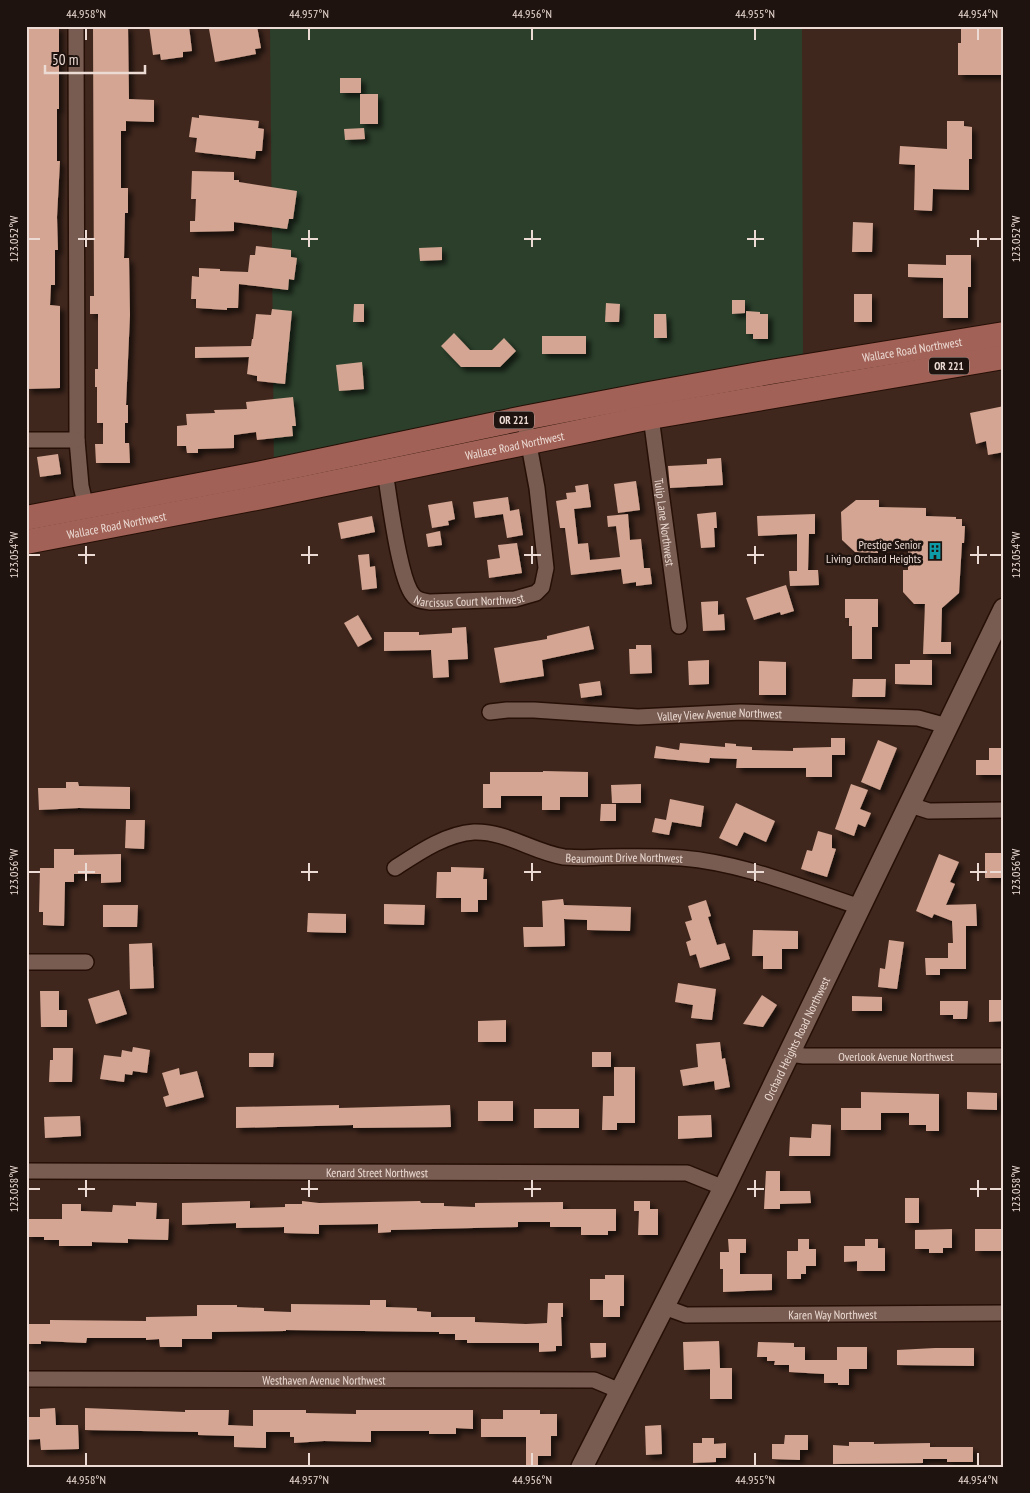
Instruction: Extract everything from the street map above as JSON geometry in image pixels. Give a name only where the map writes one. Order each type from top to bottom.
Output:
[{"type":"main road","name":"Wallace Road Northwest","points":[[26,518],[283,468],[524,418],[771,372],[1004,334]]},
{"type":"main road","name":"Wallace Road Northwest","points":[[26,542],[166,516],[529,441],[1004,357]]},
{"type":"main road","points":[[166,516],[166,508],[171,503],[243,488],[259,482],[283,468]]},
{"type":"main road","name":"Orchard Heights Road Northwest","points":[[582,1467],[790,1054],[1004,608]]},
{"type":"street","points":[[76,26],[77,440],[81,486],[86,507]]},
{"type":"street","name":"Narcissus Court Northwest","points":[[385,472],[404,577],[414,598],[430,602],[493,600],[536,593],[542,586],[546,568],[537,488],[524,418]]},
{"type":"street","name":"Tulip Lane Northwest","points":[[651,418],[679,626]]},
{"type":"street","points":[[26,440],[77,440]]},
{"type":"street","name":"Valley View Avenue Northwest","points":[[490,712],[534,710],[638,717],[741,712],[918,718],[947,726]]},
{"type":"street","points":[[910,804],[929,811],[1004,810]]},
{"type":"street","name":"Beaumount Drive Northwest","points":[[395,868],[417,854],[456,836],[473,832],[490,833],[507,837],[549,854],[571,858],[681,858],[740,868],[860,907]]},
{"type":"street","points":[[26,962],[86,962]]},
{"type":"street","name":"Overlook Avenue Northwest","points":[[790,1054],[804,1056],[1004,1056]]},
{"type":"street","name":"Kenard Street Northwest","points":[[26,1172],[686,1174],[724,1188]]},
{"type":"street","name":"Karen Way Northwest","points":[[664,1307],[686,1315],[1004,1313]]},
{"type":"street","name":"Westhaven Avenue Northwest","points":[[26,1379],[594,1380],[620,1390]]},
{"type":"green space","points":[[270,26],[802,26],[803,363],[274,475]]},
{"type":"building","points":[[26,26],[59,26],[59,109],[57,109],[57,161],[60,161],[57,217],[58,250],[55,250],[55,285],[51,285],[50,305],[60,306],[60,388],[27,389]]},
{"type":"building","points":[[93,26],[128,26],[129,99],[154,100],[154,122],[126,121],[126,131],[121,131],[121,188],[128,188],[128,213],[125,213],[124,258],[129,258],[130,315],[126,405],[128,405],[128,423],[125,423],[125,443],[129,443],[130,463],[96,463],[95,444],[103,444],[103,423],[97,423],[97,387],[95,387],[95,369],[98,369],[98,314],[90,314],[90,296],[94,296]]},
{"type":"building","points":[[149,26],[189,26],[192,51],[183,52],[183,57],[161,60],[160,54],[153,55]]},
{"type":"building","points":[[217,26],[257,26],[261,48],[255,49],[256,54],[215,62],[209,29],[217,28]]},
{"type":"building","points":[[961,26],[1004,26],[1004,75],[958,75],[958,43],[961,43]]},
{"type":"building","points":[[340,78],[361,78],[361,93],[340,93]]},
{"type":"building","points":[[360,94],[378,94],[378,124],[360,124]]},
{"type":"building","points":[[199,115],[259,121],[258,128],[264,129],[262,151],[256,151],[255,159],[195,152],[197,138],[189,137],[192,117],[199,118]]},
{"type":"building","points":[[947,121],[964,121],[964,126],[972,127],[972,159],[969,159],[969,190],[933,189],[932,211],[914,210],[915,165],[899,164],[900,146],[947,149]]},
{"type":"building","points":[[364,128],[365,139],[345,140],[344,129]]},
{"type":"building","points":[[192,171],[234,172],[234,180],[239,180],[239,182],[297,191],[293,219],[289,219],[287,229],[234,222],[234,231],[190,232],[190,221],[195,221],[196,199],[191,199]]},
{"type":"building","points":[[853,222],[873,223],[872,252],[852,252]]},
{"type":"building","points":[[256,246],[291,250],[291,257],[297,258],[294,280],[289,279],[288,290],[239,284],[238,308],[227,308],[227,310],[196,308],[196,299],[191,299],[192,276],[199,277],[199,268],[248,272],[250,255],[255,255]]},
{"type":"building","points":[[442,247],[442,260],[420,261],[419,248]]},
{"type":"building","points":[[946,255],[971,255],[971,287],[968,287],[968,318],[943,318],[943,278],[908,277],[908,264],[946,265]]},
{"type":"building","points":[[854,294],[872,294],[872,322],[854,322]]},
{"type":"building","points":[[732,300],[745,300],[745,313],[732,314]]},
{"type":"building","points":[[606,303],[620,304],[619,322],[605,322]]},
{"type":"building","points":[[354,304],[364,304],[364,322],[353,322]]},
{"type":"building","points":[[272,309],[292,311],[285,384],[257,381],[257,376],[247,374],[249,357],[195,358],[195,347],[251,346],[256,314],[271,315]]},
{"type":"building","points":[[746,311],[768,314],[768,339],[753,339],[753,334],[746,334]]},
{"type":"building","points":[[654,314],[666,314],[667,338],[654,338]]},
{"type":"building","points":[[454,333],[470,350],[492,350],[504,338],[516,351],[500,367],[461,367],[441,346]]},
{"type":"building","points":[[542,336],[586,336],[586,354],[542,354]]},
{"type":"building","points":[[362,362],[364,389],[339,391],[336,365]]},
{"type":"building","points":[[293,397],[296,426],[292,426],[293,436],[257,440],[256,432],[234,435],[234,448],[198,449],[198,453],[187,453],[186,446],[177,446],[177,426],[187,425],[186,414],[215,413],[214,410],[247,409],[246,402]]},
{"type":"building","points":[[1004,406],[1004,452],[988,455],[986,441],[976,444],[970,413]]},
{"type":"building","points":[[58,454],[61,474],[40,477],[37,457]]},
{"type":"building","points":[[721,458],[723,485],[670,488],[668,466],[707,464],[707,459]]},
{"type":"building","points":[[636,481],[640,510],[618,513],[614,484]]},
{"type":"building","points":[[588,484],[591,507],[574,509],[578,544],[588,543],[590,560],[620,557],[616,526],[608,527],[607,516],[628,514],[630,540],[641,539],[644,568],[650,568],[652,584],[636,586],[636,582],[623,584],[621,569],[571,575],[565,528],[560,528],[556,501],[567,499],[566,493],[576,492],[575,486]]},
{"type":"building","points":[[508,497],[510,511],[519,509],[523,535],[507,538],[503,514],[475,518],[473,502]]},
{"type":"building","name":"Prestige Senior Living Orchard Heights","points":[[856,500],[879,500],[879,507],[926,508],[926,516],[962,519],[962,526],[965,526],[959,593],[942,608],[941,642],[951,642],[951,654],[923,654],[925,604],[914,604],[903,592],[903,570],[908,570],[908,547],[878,546],[878,553],[855,552],[842,540],[841,512]]},
{"type":"building","points":[[452,501],[455,519],[448,521],[449,525],[432,528],[428,505]]},
{"type":"building","points":[[716,512],[717,528],[714,528],[715,547],[701,548],[697,514]]},
{"type":"building","points":[[815,514],[815,534],[809,534],[808,570],[818,570],[819,585],[790,586],[789,571],[797,571],[797,534],[758,536],[757,516]]},
{"type":"building","points":[[372,516],[375,532],[341,539],[338,523]]},
{"type":"building","points":[[440,531],[442,545],[428,547],[426,534]]},
{"type":"building","points":[[517,543],[522,573],[489,578],[487,560],[500,558],[498,545]]},
{"type":"building","points":[[369,554],[370,567],[375,566],[377,588],[362,590],[358,555]]},
{"type":"building","points":[[786,585],[794,611],[781,615],[780,612],[754,620],[746,598]]},
{"type":"building","points":[[845,599],[878,599],[878,627],[872,627],[872,659],[852,659],[852,626],[849,626],[849,618],[845,618]]},
{"type":"building","points":[[718,601],[718,615],[724,614],[725,630],[703,631],[701,602]]},
{"type":"building","points":[[358,615],[372,639],[358,647],[344,623]]},
{"type":"building","points":[[589,626],[594,649],[542,660],[544,676],[500,683],[494,648],[547,639],[547,636]]},
{"type":"building","points":[[466,627],[468,659],[448,660],[449,677],[433,678],[431,650],[384,651],[384,632],[419,632],[419,635],[452,633],[452,628]]},
{"type":"building","points":[[636,645],[651,645],[652,673],[630,674],[629,649],[636,649]]},
{"type":"building","points":[[709,660],[709,684],[689,685],[688,661]]},
{"type":"building","points":[[910,660],[932,660],[932,685],[895,684],[895,664],[910,664]]},
{"type":"building","points":[[759,661],[786,662],[786,695],[759,695]]},
{"type":"building","points":[[853,679],[886,679],[885,697],[852,697]]},
{"type":"building","points":[[600,681],[602,695],[581,698],[579,684]]},
{"type":"building","points":[[831,738],[845,738],[845,755],[832,755],[832,777],[806,777],[806,768],[736,768],[737,759],[710,758],[709,763],[654,758],[656,746],[679,750],[680,743],[725,747],[725,743],[752,747],[752,750],[793,751],[793,748],[831,747]]},
{"type":"building","points":[[878,740],[897,748],[880,790],[861,782]]},
{"type":"building","points":[[989,748],[1004,748],[1004,775],[976,775],[976,760],[989,760]]},
{"type":"building","points":[[490,772],[588,772],[588,797],[560,797],[560,810],[542,810],[542,796],[501,796],[501,808],[483,808],[483,784],[490,784]]},
{"type":"building","points":[[66,782],[78,782],[79,786],[130,787],[130,809],[79,808],[39,810],[38,788],[66,788]]},
{"type":"building","points":[[641,784],[641,803],[612,803],[611,785]]},
{"type":"building","points":[[851,784],[868,790],[860,809],[871,813],[865,827],[858,824],[854,836],[835,829]]},
{"type":"building","points":[[670,799],[704,806],[701,827],[672,822],[669,835],[652,832],[655,818],[666,820]]},
{"type":"building","points":[[736,803],[775,821],[766,842],[744,832],[737,846],[719,838]]},
{"type":"building","points":[[601,804],[616,804],[616,821],[600,821]]},
{"type":"building","points":[[126,820],[145,820],[144,849],[125,848]]},
{"type":"building","points":[[818,831],[832,835],[832,848],[836,849],[827,877],[801,869],[807,850],[812,851]]},
{"type":"building","points":[[54,849],[74,849],[74,855],[121,854],[121,882],[101,883],[101,874],[74,874],[74,882],[65,882],[64,926],[43,925],[43,912],[39,912],[40,868],[54,868]]},
{"type":"building","points":[[985,853],[1004,853],[1004,878],[985,878]]},
{"type":"building","points":[[939,854],[959,862],[950,882],[955,884],[946,905],[976,904],[977,926],[966,926],[966,969],[940,969],[940,975],[926,975],[925,958],[948,958],[948,943],[953,943],[952,921],[934,914],[932,918],[916,911]]},
{"type":"building","points":[[451,867],[484,868],[483,879],[487,879],[487,900],[478,900],[478,912],[461,912],[461,898],[436,898],[437,872],[451,872]]},
{"type":"building","points":[[563,899],[564,905],[631,907],[630,931],[587,930],[587,920],[564,919],[565,946],[524,947],[523,927],[543,927],[542,901]]},
{"type":"building","points":[[706,900],[711,916],[708,917],[717,945],[725,943],[730,959],[700,968],[696,954],[690,956],[686,942],[691,940],[685,922],[692,920],[688,906]]},
{"type":"building","points":[[384,904],[425,905],[424,925],[384,924]]},
{"type":"building","points":[[103,905],[138,905],[137,927],[103,927]]},
{"type":"building","points":[[308,913],[346,914],[346,933],[307,932]]},
{"type":"building","points":[[753,930],[798,931],[798,949],[782,949],[782,969],[763,969],[763,956],[752,956]]},
{"type":"building","points":[[889,940],[904,942],[897,989],[878,987],[880,968],[885,969]]},
{"type":"building","points":[[152,943],[154,988],[130,989],[129,944]]},
{"type":"building","points":[[678,983],[716,989],[712,1020],[691,1018],[693,1005],[675,1002]]},
{"type":"building","points":[[119,990],[127,1014],[96,1024],[88,999]]},
{"type":"building","points":[[40,991],[59,991],[59,1010],[67,1010],[67,1027],[41,1027]]},
{"type":"building","points":[[762,995],[777,1005],[763,1027],[743,1024]]},
{"type":"building","points":[[852,996],[882,997],[882,1011],[852,1011]]},
{"type":"building","points":[[989,1000],[1004,1000],[1004,1021],[989,1022]]},
{"type":"building","points":[[940,1001],[968,1001],[967,1019],[953,1019],[953,1015],[940,1015]]},
{"type":"building","points":[[506,1020],[506,1042],[478,1042],[478,1021]]},
{"type":"building","points":[[720,1042],[722,1059],[725,1058],[730,1087],[715,1090],[714,1081],[683,1086],[680,1070],[698,1067],[696,1044]]},
{"type":"building","points":[[133,1047],[150,1050],[147,1073],[133,1071],[132,1075],[125,1074],[124,1082],[100,1079],[104,1055],[121,1057],[122,1050],[132,1052]]},
{"type":"building","points":[[53,1048],[73,1048],[72,1082],[49,1082],[50,1060],[53,1060]]},
{"type":"building","points":[[592,1052],[611,1052],[611,1067],[592,1067]]},
{"type":"building","points":[[249,1053],[274,1053],[273,1067],[249,1067]]},
{"type":"building","points":[[614,1067],[635,1067],[635,1123],[617,1123],[617,1130],[602,1130],[603,1096],[614,1096]]},
{"type":"building","points":[[179,1068],[180,1075],[197,1071],[204,1097],[166,1107],[163,1097],[169,1095],[162,1073]]},
{"type":"building","points":[[861,1092],[939,1094],[939,1131],[926,1131],[926,1125],[909,1125],[909,1113],[881,1113],[881,1130],[841,1130],[841,1108],[861,1108]]},
{"type":"building","points":[[967,1092],[997,1093],[997,1110],[967,1109]]},
{"type":"building","points":[[478,1101],[513,1101],[513,1121],[478,1121]]},
{"type":"building","points":[[339,1105],[339,1108],[450,1105],[451,1127],[353,1128],[353,1125],[236,1128],[236,1107]]},
{"type":"building","points":[[534,1109],[579,1109],[579,1128],[534,1128]]},
{"type":"building","points":[[711,1115],[712,1137],[678,1139],[678,1116]]},
{"type":"building","points":[[80,1116],[81,1136],[45,1138],[44,1117]]},
{"type":"building","points":[[812,1124],[831,1125],[830,1156],[789,1156],[790,1137],[811,1138]]},
{"type":"building","points":[[766,1171],[780,1171],[780,1191],[810,1191],[811,1203],[780,1204],[780,1209],[764,1209]]},
{"type":"building","points":[[905,1198],[919,1198],[919,1223],[905,1223]]},
{"type":"building","points":[[250,1201],[250,1208],[285,1207],[285,1204],[302,1204],[302,1201],[319,1203],[420,1201],[421,1203],[444,1203],[444,1206],[475,1207],[475,1203],[563,1202],[563,1209],[616,1209],[616,1231],[608,1231],[608,1235],[581,1235],[581,1227],[550,1227],[550,1222],[518,1222],[518,1227],[391,1230],[391,1232],[378,1233],[378,1224],[319,1225],[319,1234],[284,1233],[284,1227],[236,1228],[236,1223],[182,1225],[182,1203]]},
{"type":"building","points":[[634,1201],[650,1201],[650,1209],[658,1209],[658,1235],[638,1235],[639,1211],[634,1211]]},
{"type":"building","points":[[136,1202],[157,1203],[156,1219],[169,1219],[168,1240],[128,1239],[128,1243],[92,1242],[92,1246],[59,1246],[59,1240],[44,1240],[44,1237],[26,1237],[26,1219],[62,1219],[62,1204],[81,1204],[81,1211],[112,1212],[113,1205],[136,1206]]},
{"type":"building","points":[[952,1229],[952,1248],[943,1248],[943,1253],[929,1253],[929,1249],[915,1249],[915,1230]]},
{"type":"building","points":[[975,1229],[1004,1229],[1004,1251],[975,1251]]},
{"type":"building","points":[[728,1239],[746,1239],[746,1253],[740,1253],[740,1274],[772,1274],[772,1290],[723,1292],[723,1269],[720,1269],[720,1252],[729,1252]]},
{"type":"building","points":[[798,1239],[809,1239],[809,1249],[816,1249],[816,1266],[806,1266],[806,1274],[801,1274],[801,1279],[787,1279],[787,1251],[798,1251]]},
{"type":"building","points":[[865,1239],[878,1239],[878,1248],[885,1248],[885,1271],[857,1271],[857,1261],[844,1262],[844,1246],[865,1246]]},
{"type":"building","points":[[605,1275],[624,1275],[624,1306],[620,1306],[620,1317],[603,1317],[603,1300],[590,1300],[590,1279],[605,1279]]},
{"type":"building","points":[[370,1300],[386,1300],[386,1307],[417,1308],[417,1311],[431,1312],[431,1317],[475,1317],[475,1322],[526,1324],[547,1323],[548,1303],[563,1303],[563,1317],[561,1317],[562,1346],[556,1346],[556,1351],[539,1352],[539,1343],[467,1343],[467,1340],[455,1340],[455,1334],[439,1334],[439,1332],[286,1330],[212,1332],[212,1339],[182,1339],[182,1347],[160,1347],[159,1339],[146,1340],[146,1338],[87,1338],[86,1343],[41,1341],[41,1344],[26,1344],[26,1324],[50,1324],[50,1320],[146,1321],[146,1317],[197,1316],[197,1305],[237,1305],[237,1307],[264,1308],[264,1311],[291,1312],[291,1304],[370,1305]]},
{"type":"building","points":[[719,1341],[720,1368],[732,1368],[732,1399],[710,1399],[710,1369],[684,1370],[683,1342]]},
{"type":"building","points":[[758,1342],[794,1343],[794,1347],[805,1347],[805,1360],[837,1360],[837,1347],[867,1347],[867,1369],[849,1369],[849,1385],[824,1383],[824,1374],[789,1372],[789,1365],[774,1365],[775,1361],[767,1361],[767,1357],[757,1357]]},
{"type":"building","points":[[590,1343],[606,1343],[606,1357],[591,1358]]},
{"type":"building","points":[[974,1348],[974,1366],[897,1365],[897,1350]]},
{"type":"building","points":[[55,1408],[56,1425],[78,1425],[79,1449],[41,1450],[40,1439],[26,1440],[26,1417],[40,1417],[40,1409]]},
{"type":"building","points":[[85,1408],[185,1412],[185,1410],[229,1410],[228,1425],[253,1426],[253,1410],[306,1410],[306,1413],[356,1414],[356,1410],[473,1410],[473,1429],[456,1428],[456,1434],[429,1434],[429,1431],[371,1431],[371,1442],[324,1441],[294,1443],[294,1437],[290,1437],[290,1432],[266,1432],[266,1448],[234,1447],[234,1436],[198,1435],[198,1432],[85,1430]]},
{"type":"building","points":[[503,1410],[540,1410],[540,1414],[557,1414],[557,1436],[551,1436],[551,1456],[538,1456],[538,1467],[526,1467],[526,1437],[481,1437],[481,1419],[503,1419]]},
{"type":"building","points":[[661,1425],[662,1454],[646,1455],[645,1426]]},
{"type":"building","points":[[785,1435],[808,1435],[808,1450],[800,1450],[800,1460],[772,1459],[772,1444],[784,1444]]},
{"type":"building","points":[[702,1438],[714,1438],[714,1444],[726,1443],[726,1458],[716,1458],[716,1462],[693,1463],[693,1443],[702,1443]]},
{"type":"building","points":[[849,1442],[874,1442],[874,1444],[930,1443],[930,1447],[973,1447],[973,1462],[947,1462],[947,1459],[923,1459],[923,1463],[833,1464],[833,1445],[849,1446]]},
{"type":"place","name":"Prestige Senior Living Orchard Heights","points":[[935,551]]}]
